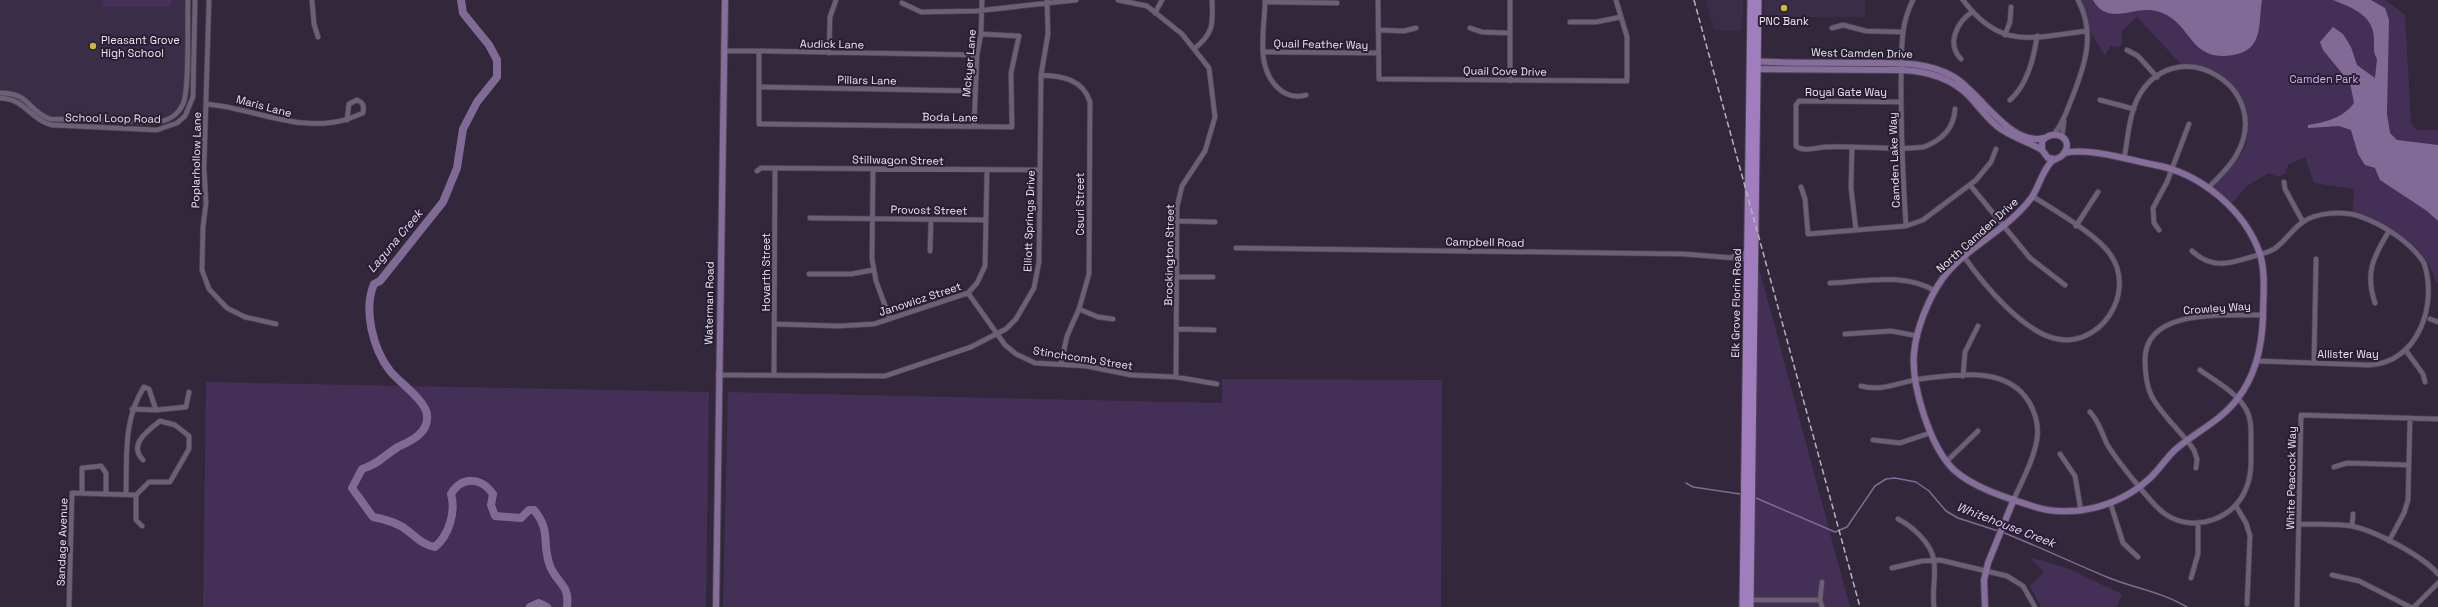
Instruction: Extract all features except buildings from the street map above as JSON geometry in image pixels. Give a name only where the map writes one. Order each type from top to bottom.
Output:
[{"type":"main road","name":"Elk Grove Florin Road","points":[[1746,605],[1755,277],[1754,61],[1751,0]]},
{"type":"main road","points":[[1754,0],[1758,20]]},
{"type":"main road","name":"Elk Grove Florin Road","points":[[1754,61],[1758,20],[1758,0]]},
{"type":"main road","name":"Elk Grove Florin Road","points":[[1746,605],[1747,256],[1754,69]]},
{"type":"street","name":"School Loop Road","points":[[0,93],[22,96],[37,112],[50,119],[157,122],[173,117],[179,111],[186,96],[188,0]]},
{"type":"street","name":"School Loop Road","points":[[0,98],[17,101],[36,119],[52,125],[157,130],[177,123],[185,116],[193,98],[195,0]]},
{"type":"street","name":"Poplarhollow Lane","points":[[209,0],[204,168],[206,203],[201,260],[205,280],[215,298],[227,308],[245,316],[276,324]]},
{"type":"street","points":[[312,0],[314,24],[318,37]]},
{"type":"street","name":"Waterman Road","points":[[716,607],[718,375],[725,0]]},
{"type":"street","points":[[829,53],[830,17],[836,0]]},
{"type":"street","name":"Mckyer Lane","points":[[974,127],[977,55],[981,34],[982,0]]},
{"type":"street","points":[[902,3],[921,12],[982,10],[1048,1],[1076,0]]},
{"type":"street","name":"Brockington Street","points":[[1118,0],[1147,6],[1182,34],[1209,68],[1215,117],[1205,151],[1182,186],[1177,207],[1176,377]]},
{"type":"street","points":[[1155,13],[1162,0]]},
{"type":"street","points":[[1194,49],[1207,39],[1213,20],[1212,0]]},
{"type":"street","name":"Quail Cove Drive","points":[[1378,0],[1379,79],[1627,81],[1627,37],[1616,0]]},
{"type":"street","points":[[1510,0],[1510,81]]},
{"type":"street","name":"Camden Lake Way","points":[[1906,226],[1901,148],[1903,32],[1906,16],[1913,0]]},
{"type":"street","points":[[1963,0],[1972,12],[1986,26],[2005,35],[2018,37],[2087,31]]},
{"type":"street","points":[[2014,499],[2054,512],[2081,511],[2110,502],[2140,486],[2154,475],[2175,450],[2211,425],[2238,398],[2256,361],[2262,338],[2263,273],[2260,254],[2253,238],[2240,219],[2208,188],[2190,176],[2173,169],[2086,152],[2064,153],[2055,159],[2043,153],[2041,144],[2044,138],[2054,134],[2066,114],[2085,64],[2087,31],[2078,0]]},
{"type":"street","name":"Elliott Springs Drive","points":[[718,375],[885,376],[970,347],[1006,330],[1016,319],[1034,288],[1038,262],[1041,75],[1048,34],[1048,1]]},
{"type":"street","points":[[1306,95],[1288,95],[1277,88],[1265,68],[1263,52],[1265,1],[1336,3]]},
{"type":"street","points":[[2005,35],[2010,22],[2011,7]]},
{"type":"street","points":[[1961,59],[1955,52],[1954,38],[1961,21],[1972,12]]},
{"type":"street","points":[[1570,22],[1596,22],[1621,17]]},
{"type":"street","points":[[1832,28],[1843,25],[1866,31],[1903,32]]},
{"type":"street","points":[[1378,30],[1404,31],[1416,28]]},
{"type":"street","points":[[1470,28],[1482,32],[1509,33]]},
{"type":"street","name":"Boda Lane","points":[[759,87],[759,124],[1012,127],[1011,73],[1018,36],[981,34]]},
{"type":"street","points":[[2010,100],[2024,81],[2033,58],[2037,36]]},
{"type":"street","points":[[2127,50],[2138,56],[2157,77]]},
{"type":"street","name":"Audick Lane","points":[[724,51],[977,55]]},
{"type":"street","points":[[759,52],[759,87]]},
{"type":"street","name":"Quail Feather Way","points":[[1263,52],[1378,53]]},
{"type":"street","name":"West Camden Drive","points":[[1754,61],[1930,67],[1955,78],[1970,89],[2007,126],[2033,138],[2044,138]]},
{"type":"street","name":"West Camden Drive","points":[[1754,69],[1902,66],[1924,72],[1952,83],[1968,96],[1997,127],[2043,153]]},
{"type":"street","points":[[2124,159],[2134,109],[2141,92],[2157,77],[2180,68],[2204,69],[2226,82],[2241,102],[2245,125],[2242,144],[2234,159],[2208,188]]},
{"type":"street","name":"Csuri Street","points":[[1041,75],[1074,81],[1082,86],[1090,102],[1088,274],[1079,309],[1067,336],[1061,364]]},
{"type":"street","name":"Pillars Lane","points":[[759,87],[975,91]]},
{"type":"street","name":"Royal Gate Way","points":[[1901,102],[1830,100],[1799,101],[1796,105],[1796,146],[1804,149],[1924,147],[1936,143],[1951,126],[1955,110]]},
{"type":"street","points":[[2100,100],[2134,109]]},
{"type":"street","name":"Maris Lane","points":[[206,104],[240,108],[297,124],[323,124],[347,120],[363,113],[364,106],[362,102],[353,101],[350,104],[347,120]]},
{"type":"street","points":[[2064,153],[2066,114]]},
{"type":"street","points":[[2159,230],[2154,223],[2153,208],[2173,169],[2189,124]]},
{"type":"street","points":[[2054,134],[2086,152]]},
{"type":"street","points":[[1852,147],[1851,188],[1856,230]]},
{"type":"street","points":[[1801,187],[1805,200],[1808,234],[1906,226],[1928,218],[1970,186],[1986,169],[1996,149]]},
{"type":"street","name":"North Camden Drive","points":[[2043,153],[2043,176]]},
{"type":"street","name":"North Camden Drive","points":[[2014,499],[1964,478],[1946,461],[1930,433],[1916,380],[1914,354],[1918,336],[1935,291],[1944,276],[2024,207],[2055,159]]},
{"type":"street","name":"Stillwagon Street","points":[[757,171],[762,168],[1040,170]]},
{"type":"street","name":"Hovarth Street","points":[[774,375],[775,168]]},
{"type":"street","points":[[873,169],[873,270],[890,319]]},
{"type":"street","name":"Janowicz Street","points":[[774,324],[858,325],[890,319],[968,293],[977,283],[985,266],[987,170]]},
{"type":"street","points":[[2284,182],[2285,189],[2303,222]]},
{"type":"street","points":[[1970,186],[2038,266],[2065,285]]},
{"type":"street","points":[[2076,226],[2098,192]]},
{"type":"street","points":[[1965,258],[1989,288],[2033,330],[2054,339],[2068,341],[2077,339],[2094,331],[2112,314],[2118,299],[2120,284],[2118,269],[2105,248],[2032,196]]},
{"type":"street","name":"Allister Way","points":[[2192,251],[2205,260],[2218,264],[2231,263],[2275,248],[2303,222],[2324,215],[2344,214],[2358,216],[2389,232],[2414,249],[2427,268],[2434,294],[2430,319],[2419,340],[2407,352],[2380,364],[2256,361]]},
{"type":"street","name":"Provost Street","points":[[810,218],[986,220]]},
{"type":"street","points":[[930,251],[931,220]]},
{"type":"street","points":[[1177,221],[1215,222]]},
{"type":"street","points":[[2375,303],[2371,283],[2372,263],[2375,253],[2389,232]]},
{"type":"street","name":"Campbell Road","points":[[1236,248],[1734,256],[1740,253],[1747,256]]},
{"type":"street","points":[[1747,256],[1755,277]]},
{"type":"street","points":[[2314,363],[2316,258]]},
{"type":"street","points":[[809,274],[851,274],[873,270]]},
{"type":"street","points":[[1177,277],[1213,277]]},
{"type":"street","points":[[1830,283],[1906,280],[1920,284],[1935,291]]},
{"type":"street","name":"Stinchcomb Street","points":[[968,293],[997,335],[1016,354],[1035,363],[1061,364],[1131,376],[1176,377],[1216,384]]},
{"type":"street","points":[[1079,309],[1098,317],[1113,319]]},
{"type":"street","name":"Crowley Way","points":[[2196,468],[2196,454],[2188,440],[2150,394],[2145,367],[2148,345],[2162,328],[2179,320],[2263,315]]},
{"type":"street","points":[[2430,319],[2438,322]]},
{"type":"street","points":[[1963,376],[1965,352],[1978,326]]},
{"type":"street","points":[[1176,329],[1214,330]]},
{"type":"street","points":[[1845,334],[1891,331],[1918,336]]},
{"type":"street","points":[[2407,352],[2423,374],[2425,382]]},
{"type":"street","points":[[2090,412],[2109,446],[2153,504],[2164,513],[2181,521],[2198,523],[2220,517],[2236,506],[2247,486],[2251,458],[2250,418],[2238,398],[2200,370]]},
{"type":"street","points":[[1860,386],[1876,388],[1916,380],[1985,375],[2004,380],[2020,390],[2035,413],[2037,441],[1984,580],[1985,607]]},
{"type":"street","points":[[126,494],[127,436],[132,409],[144,387],[149,389],[156,410]]},
{"type":"street","points":[[132,409],[156,410],[186,406],[189,392]]},
{"type":"street","name":"White Peacock Way","points":[[2297,607],[2301,415],[2438,419]]},
{"type":"street","points":[[2389,541],[2406,506],[2410,418]]},
{"type":"street","points":[[142,526],[136,520],[136,495],[149,482],[170,482],[189,449],[190,438],[175,425],[160,421],[142,437],[136,446],[137,453],[143,460]]},
{"type":"street","points":[[1946,461],[1978,431]]},
{"type":"street","points":[[1873,440],[1900,443],[1930,433]]},
{"type":"street","points":[[2060,454],[2075,476],[2081,511]]},
{"type":"street","points":[[2334,467],[2346,463],[2409,465]]},
{"type":"street","points":[[82,493],[82,468],[101,466],[106,473],[106,494]]},
{"type":"street","name":"Sandage Avenue","points":[[69,607],[72,493],[136,495]]},
{"type":"street","points":[[2110,502],[2123,543],[2138,557]]},
{"type":"street","points":[[2236,506],[2246,522],[2250,536],[2247,604]]},
{"type":"street","points":[[2352,526],[2353,514]]},
{"type":"street","points":[[1898,519],[1907,524],[1925,542],[1934,560],[1934,607]]},
{"type":"street","points":[[2191,578],[2198,554],[2198,523]]},
{"type":"street","points":[[2299,524],[2352,526],[2369,531],[2421,558],[2438,574]]},
{"type":"street","points":[[1892,568],[1934,560],[1951,562],[1987,571],[2018,581],[2030,594],[2035,607]]},
{"type":"street","points":[[2332,576],[2359,581],[2410,607]]},
{"type":"street","points":[[1822,582],[1820,600],[1822,607]]},
{"type":"street","points":[[2414,607],[2438,583]]},
{"type":"street","points":[[1782,600],[1782,607]]},
{"type":"street","points":[[1746,605],[1782,600],[1820,600]]},
{"type":"shaded area","name":"Pleasant Grove High School","points":[[0,0],[187,0],[184,102],[177,113],[164,121],[57,119],[45,116],[16,92],[0,92]]},
{"type":"shaded area","points":[[1705,0],[1743,0],[1742,31],[1714,30]]},
{"type":"shaded area","points":[[1764,0],[1865,0],[1865,17],[1764,18]]},
{"type":"shaded area","points":[[2093,0],[2262,0],[2258,35],[2255,42],[2250,48],[2243,52],[2233,55],[2218,56],[2207,53],[2198,47],[2177,23],[2168,16],[2156,11],[2148,10],[2114,14],[2099,8]]},
{"type":"shaded area","points":[[2333,0],[2371,0],[2385,8],[2389,20],[2387,114],[2390,133],[2397,140],[2438,145],[2438,221],[2427,211],[2380,180],[2375,168],[2365,165],[2358,154],[2351,130],[2339,126],[2308,128],[2308,125],[2328,121],[2339,116],[2354,103],[2350,83],[2323,50],[2320,42],[2333,27],[2343,34],[2351,47],[2357,65],[2375,78],[2377,59],[2374,52],[2373,32],[2371,25],[2367,19],[2355,10]]},
{"type":"green space","points":[[102,0],[173,0],[169,7],[103,7]]},
{"type":"green space","name":"Camden Park","points":[[2081,0],[2386,0],[2405,15],[2411,123],[2417,130],[2438,130],[2438,283],[2436,283],[2433,273],[2423,256],[2410,242],[2393,230],[2373,219],[2353,212],[2354,189],[2314,183],[2305,157],[2288,165],[2285,174],[2278,177],[2269,173],[2248,185],[2232,203],[2214,189],[2218,181],[2242,153],[2248,137],[2248,120],[2245,105],[2237,90],[2227,79],[2213,70],[2198,65],[2181,64],[2137,17],[2122,31],[2122,43],[2119,47],[2110,46],[2105,56],[2091,33]]},
{"type":"green space","points":[[1745,216],[1850,607],[1741,607]]},
{"type":"green space","points":[[1222,379],[1442,380],[1441,607],[723,607],[728,392],[1222,403]]},
{"type":"green space","points":[[206,382],[709,392],[706,607],[203,607]]},
{"type":"green space","points":[[2033,558],[2067,568],[2122,594],[2117,607],[2041,607],[2030,586],[2044,572],[2032,560]]},
{"type":"waterway","name":"Laguna Creek","points":[[461,0],[463,13],[489,45],[497,60],[497,77],[477,102],[463,129],[457,168],[443,202],[380,281],[374,284],[369,305],[372,329],[379,352],[394,376],[412,392],[422,404],[426,410],[427,421],[425,427],[418,436],[398,447],[381,460],[362,469],[352,488],[373,517],[387,520],[396,524],[404,528],[423,543],[435,547],[448,530],[453,508],[451,494],[455,488],[466,482],[477,482],[488,488],[493,494],[491,505],[495,516],[521,518],[529,510],[534,510],[545,531],[547,558],[550,566],[567,593],[567,607]]},
{"type":"waterway","name":"Whitehouse Creek","points":[[1756,498],[1835,532],[1847,527],[1875,486],[1886,479],[1895,478],[1916,482],[1929,491],[1946,511],[1958,518],[1998,531]]},
{"type":"waterway","name":"Whitehouse Creek","points":[[1686,483],[1693,487],[1740,494]]},
{"type":"waterway","name":"Whitehouse Creek","points":[[2002,532],[2107,577],[2158,594],[2187,607]]},
{"type":"waterway","name":"Laguna Creek","points":[[530,607],[539,603],[547,607]]},
{"type":"railway","points":[[1694,0],[1860,607]]},
{"type":"place","name":"PNC Bank","points":[[1784,8]]},
{"type":"place","name":"Pleasant Grove High School","points":[[93,46]]}]
